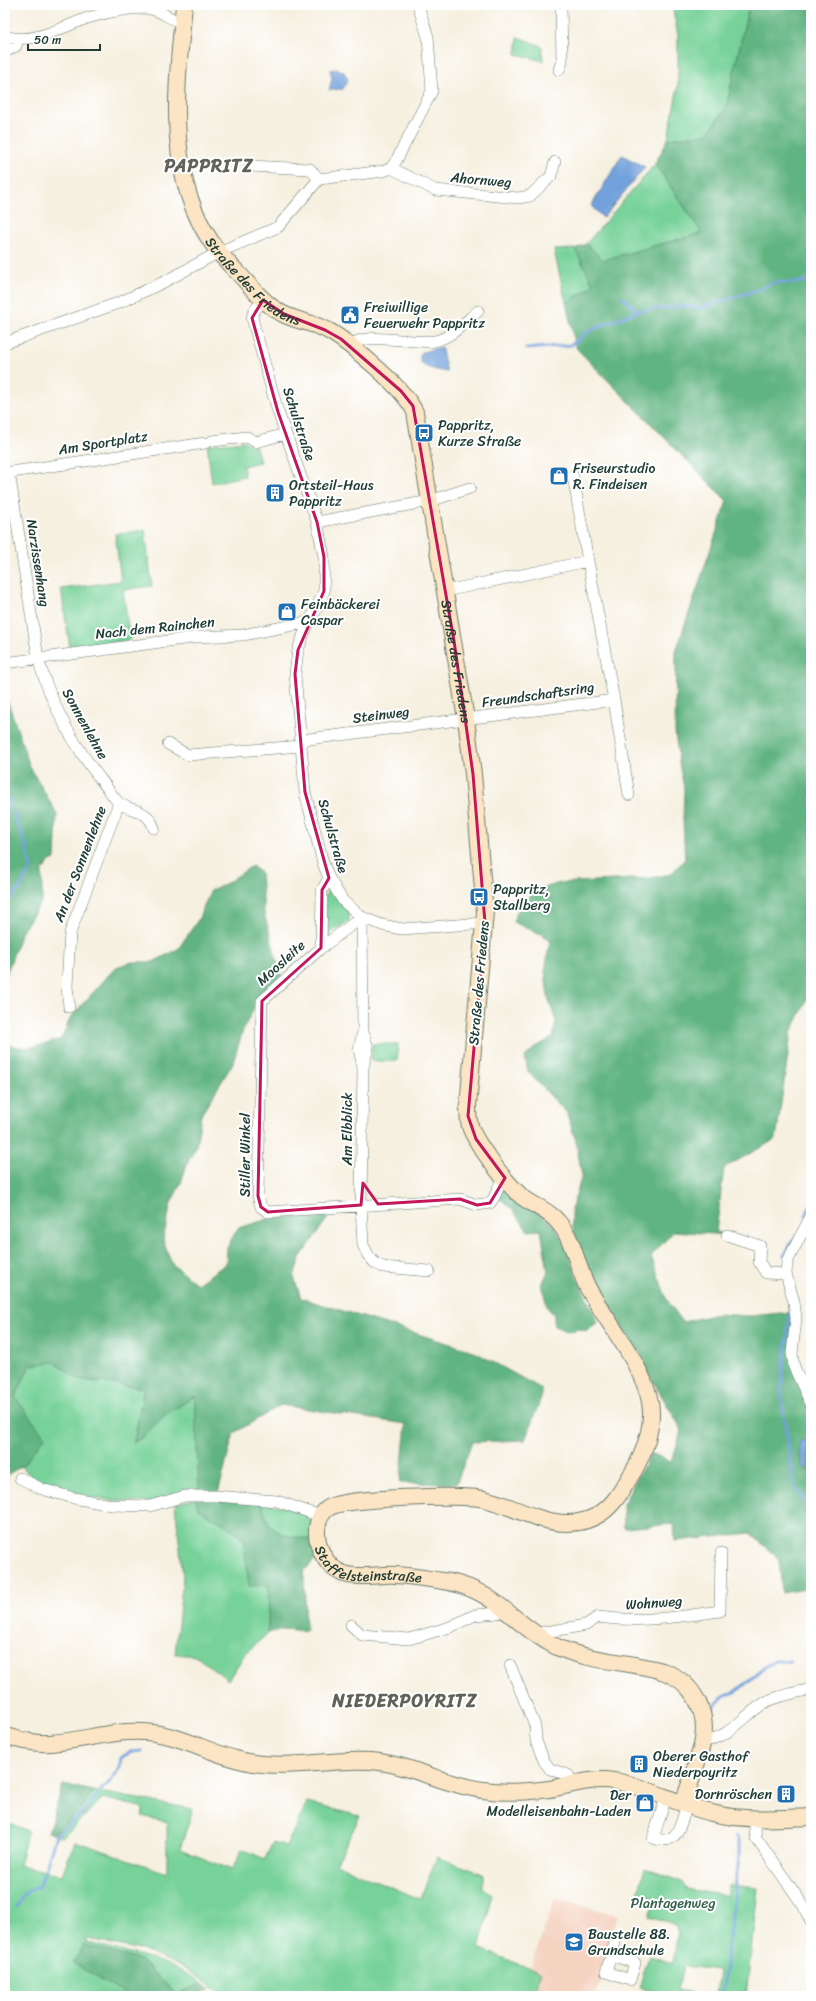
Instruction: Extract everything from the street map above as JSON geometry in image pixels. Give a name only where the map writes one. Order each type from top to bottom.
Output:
[{"type":"street","name":"Straße des Friedens","points":[[184,5],[177,106],[180,157],[189,196],[204,230],[219,252],[272,308],[325,330],[349,346],[401,391],[413,406],[466,719],[473,774],[485,923],[468,1116],[471,1129],[476,1139],[505,1178],[521,1196],[551,1214],[560,1224],[572,1247],[584,1281],[598,1307],[622,1343]]},
{"type":"street","points":[[5,343],[121,302],[164,282],[219,252],[278,227],[319,179],[384,171],[391,168],[432,91],[428,37],[418,5]]},
{"type":"street","points":[[559,70],[562,61],[561,5]]},
{"type":"street","points":[[5,36],[31,38],[91,17],[129,9],[155,9],[170,18],[183,23]]},
{"type":"street","points":[[5,52],[16,46],[18,38]]},
{"type":"street","name":"Ahornweg","points":[[391,168],[435,190],[518,198],[530,196],[551,176],[555,162]]},
{"type":"street","points":[[250,166],[310,169],[319,179]]},
{"type":"street","name":"Schulstraße","points":[[263,300],[254,311],[252,318],[285,434],[316,522],[324,557],[325,581],[320,600],[308,622],[298,650],[295,674],[305,792],[323,863],[329,878],[342,901],[362,917],[382,925],[402,929],[485,923]]},
{"type":"street","points":[[349,346],[353,342],[368,339],[434,341],[446,338],[478,311]]},
{"type":"street","name":"Am Sportplatz","points":[[7,472],[247,437],[256,442],[285,434]]},
{"type":"street","name":"Narzissenhang","points":[[7,472],[38,658]]},
{"type":"street","name":"Freundschaftsring","points":[[573,476],[614,700],[629,795]]},
{"type":"street","points":[[316,522],[430,501],[470,488]]},
{"type":"street","points":[[445,591],[588,561]]},
{"type":"street","name":"Nach dem Rainchen","points":[[5,663],[198,637],[243,635],[308,622]]},
{"type":"street","name":"Sonnenlehne","points":[[38,658],[43,676],[61,718],[84,758],[119,803],[146,815],[151,820],[154,828]]},
{"type":"street","name":"Freundschaftsring","points":[[466,719],[614,700]]},
{"type":"street","name":"Steinweg","points":[[301,743],[466,719]]},
{"type":"street","points":[[168,744],[188,755],[301,743]]},
{"type":"street","name":"An der Sonnenlehne","points":[[69,1007],[67,986],[70,933],[119,803]]},
{"type":"street","name":"Moosleite","points":[[321,948],[322,890],[329,878]]},
{"type":"street","name":"Moosleite","points":[[262,1000],[321,948],[362,917]]},
{"type":"street","name":"Am Elbblick","points":[[362,917],[363,1032],[368,1048],[363,1068],[361,1205],[363,1245],[368,1255],[375,1263],[393,1269],[430,1271]]},
{"type":"street","name":"Stiller Winkel","points":[[262,1000],[258,1196],[261,1207],[268,1212],[361,1205]]},
{"type":"street","points":[[361,1205],[460,1198],[477,1205],[490,1204],[495,1198],[500,1182],[505,1178]]},
{"type":"street","points":[[362,1191],[371,1194],[378,1204]]},
{"type":"street","points":[[811,1216],[787,1262],[786,1274],[794,1302],[796,1319],[792,1353],[794,1367],[811,1404]]},
{"type":"street","points":[[727,1235],[760,1246],[758,1262],[766,1273],[786,1274]]},
{"type":"street","name":"Staffelsteinstraße","points":[[622,1343],[646,1388],[650,1402],[650,1428],[642,1454],[630,1476],[615,1499],[600,1515],[578,1522],[562,1522],[482,1498],[354,1502],[334,1505],[327,1508],[320,1516],[317,1538],[323,1555],[333,1569],[348,1575],[403,1575],[458,1584],[480,1591],[535,1634],[555,1646],[575,1654],[662,1671],[679,1679],[700,1703],[703,1716],[703,1741],[685,1804]]},
{"type":"street","points":[[20,1478],[42,1489],[74,1498],[110,1505],[150,1506],[185,1496],[216,1496],[277,1501],[320,1516]]},
{"type":"street","name":"Wohnweg","points":[[535,1634],[572,1629],[586,1625],[598,1617],[623,1620],[666,1619],[720,1611],[721,1553]]},
{"type":"street","points":[[351,1625],[362,1636],[409,1639],[450,1627],[475,1615],[498,1613],[504,1609]]},
{"type":"street","points":[[510,1665],[535,1726],[536,1741],[544,1761],[550,1769],[568,1775],[573,1783]]},
{"type":"street","points":[[703,1741],[711,1740],[732,1729],[766,1702],[811,1689]]},
{"type":"street","points":[[5,1736],[47,1744],[125,1732],[145,1732],[173,1736],[230,1757],[254,1763],[281,1764],[371,1761],[398,1765],[469,1788],[495,1791],[532,1791],[590,1780],[609,1781],[714,1814],[754,1819],[811,1817]]},
{"type":"street","points":[[666,1798],[653,1838],[665,1841],[672,1839],[677,1833],[685,1804]]},
{"type":"street","points":[[754,1819],[756,1838],[803,1905],[811,1922]]},
{"type":"street","points":[[611,1955],[615,1943]]},
{"type":"highlighted area","points":[[263,300],[284,314],[325,330],[341,339],[401,391],[413,406],[454,641],[473,774],[485,923],[468,1116],[476,1139],[505,1178],[490,1203],[477,1205],[460,1199],[378,1204],[363,1183],[361,1205],[268,1212],[261,1207],[258,1196],[262,1001],[321,948],[322,890],[329,878],[305,792],[295,674],[298,650],[324,591],[324,557],[317,522],[278,412],[252,318]]},
{"type":"shaded area","name":"Baustelle 88. Grundschule","points":[[555,1899],[618,1915],[598,1976],[602,1978],[596,1996],[530,1996],[540,1973],[530,1969]]},
{"type":"green space","points":[[672,5],[749,5],[726,108],[707,134],[668,139],[678,86],[678,35]]},
{"type":"green space","points":[[749,5],[811,5],[811,992],[791,1033],[776,1139],[724,1168],[716,1232],[727,1235],[674,1231],[651,1256],[667,1300],[683,1322],[717,1314],[750,1316],[792,1312],[799,1389],[811,1383],[811,1588],[782,1593],[779,1559],[750,1533],[675,1541],[674,1524],[624,1528],[623,1504],[651,1453],[671,1462],[682,1430],[592,1279],[572,1227],[572,1207],[582,1176],[576,1141],[566,1112],[528,1072],[525,1057],[536,1047],[553,1037],[556,1022],[548,997],[545,971],[550,941],[543,935],[513,922],[519,907],[537,890],[560,883],[651,878],[671,874],[685,859],[683,820],[684,788],[675,732],[676,651],[727,501],[576,348],[566,303],[594,285],[575,249],[586,244],[603,260],[702,233],[655,164],[668,139],[707,134],[726,108]]},
{"type":"green space","points":[[518,37],[542,46],[543,61],[516,54]]},
{"type":"green space","points":[[655,164],[702,233],[603,260],[586,244]]},
{"type":"green space","points":[[575,249],[594,286],[566,303],[554,250]]},
{"type":"green space","points":[[243,441],[256,447],[260,462],[243,466],[245,476],[212,483],[207,445]]},
{"type":"green space","points":[[145,530],[152,586],[123,590],[130,640],[70,649],[61,589],[121,581],[115,534]]},
{"type":"green space","points":[[5,693],[30,767],[57,814],[55,859],[50,861],[42,871],[42,901],[21,933],[5,978]]},
{"type":"green space","points":[[252,866],[261,873],[264,913],[281,976],[258,1000],[243,1030],[233,1063],[201,1115],[196,1147],[187,1164],[181,1183],[171,1203],[163,1240],[169,1257],[173,1265],[197,1284],[226,1264],[227,1247],[238,1228],[272,1218],[329,1216],[300,1258],[294,1277],[301,1298],[473,1351],[542,1389],[542,1395],[525,1440],[472,1442],[456,1484],[400,1483],[406,1424],[281,1405],[234,1433],[218,1493],[199,1492],[195,1396],[165,1415],[142,1438],[134,1442],[144,1388],[78,1379],[55,1362],[30,1365],[15,1397],[45,1437],[22,1466],[10,1473],[5,1479],[5,1042],[19,1047],[33,1047],[61,1039],[71,1017],[116,967],[132,962],[153,962],[178,949],[198,920],[211,890],[227,883]]},
{"type":"green space","points":[[329,887],[349,913],[349,921],[330,933],[331,936],[324,938],[323,902]]},
{"type":"green space","points":[[372,1044],[398,1044],[397,1061],[371,1061]]},
{"type":"green space","points":[[504,1185],[554,1225],[568,1249],[576,1275],[598,1322],[587,1331],[578,1329],[569,1332],[554,1326],[554,1315],[547,1307],[542,1284],[548,1272],[541,1230],[528,1231],[512,1209],[498,1197]]},
{"type":"green space","points":[[55,1362],[78,1379],[144,1388],[134,1442],[142,1438],[165,1415],[195,1396],[199,1492],[152,1503],[86,1498],[34,1481],[22,1466],[45,1437],[15,1398],[30,1365]]},
{"type":"green space","points":[[196,1498],[199,1509],[228,1526],[244,1540],[249,1586],[269,1585],[268,1633],[245,1654],[228,1680],[197,1656],[175,1654],[183,1576],[175,1504]]},
{"type":"green space","points":[[196,1498],[261,1503],[270,1526],[283,1535],[313,1540],[318,1557],[304,1571],[306,1631],[284,1629],[268,1633],[269,1585],[249,1586],[244,1540],[228,1526],[198,1509]]},
{"type":"green space","points":[[261,1503],[290,1508],[303,1514],[308,1518],[313,1526],[313,1540],[283,1535],[270,1526]]},
{"type":"green space","points":[[63,1785],[94,1791],[80,1810],[53,1834],[48,1832]]},
{"type":"green space","points":[[94,1791],[193,1809],[180,1849],[232,1870],[242,1849],[265,1859],[273,1842],[286,1846],[307,1803],[360,1816],[336,1864],[420,1899],[437,1857],[483,1874],[483,1888],[493,1894],[479,1948],[541,1973],[530,1996],[226,1996],[181,1966],[141,1950],[88,1939],[86,1942],[161,1962],[189,1975],[202,1984],[176,1994],[140,1960],[84,1945],[74,1963],[128,1996],[5,1996],[5,1821],[28,1831],[19,1865],[62,1875],[75,1841],[167,1873],[167,1822],[142,1816],[143,1808],[103,1798],[63,1837],[53,1834],[80,1810]]},
{"type":"green space","name":"Plantagenweg","points":[[645,1868],[682,1882],[686,1889],[727,1896],[729,1885],[758,1888],[746,1996],[716,1996],[719,1970],[683,1966],[678,1990],[690,1992],[690,1996],[655,1996],[656,1991],[639,1988],[649,1956],[673,1963],[678,1930],[676,1925],[649,1916],[654,1901],[652,1897],[644,1895],[639,1899],[638,1893]]},
{"type":"green space","points":[[84,1945],[140,1960],[176,1994],[202,1984],[210,1989],[195,1996],[128,1996],[73,1963]]},
{"type":"water","points":[[338,69],[344,72],[348,80],[343,89],[329,90],[332,79],[330,70]]},
{"type":"water","points":[[622,155],[645,167],[603,218],[591,206]]},
{"type":"water","points":[[441,347],[447,372],[427,367],[420,361],[422,352]]},
{"type":"water","points":[[802,1440],[806,1441],[808,1450],[808,1469],[801,1466],[799,1442]]},
{"type":"waterway","points":[[526,349],[571,345],[589,331],[638,311],[686,306],[701,308],[758,290],[775,282],[795,283],[811,280]]},
{"type":"waterway","points":[[622,297],[638,311]]},
{"type":"waterway","name":"Moosleite","points":[[5,791],[25,843],[31,868],[19,889],[5,905]]},
{"type":"waterway","points":[[806,1215],[811,1204]]},
{"type":"waterway","points":[[784,1256],[793,1240]]},
{"type":"waterway","points":[[790,1311],[781,1387],[783,1409],[794,1485],[811,1510]]},
{"type":"waterway","points":[[710,1717],[718,1702],[725,1696],[737,1691],[766,1666],[775,1661],[791,1661]]},
{"type":"waterway","points":[[101,1790],[114,1776],[119,1767],[121,1758],[130,1752],[141,1751]]},
{"type":"waterway","points":[[17,1906],[24,1893],[38,1887],[44,1874],[56,1835],[83,1812],[98,1795]]},
{"type":"waterway","points":[[722,1996],[739,1857],[739,1841],[737,1836]]},
{"type":"waterway","points":[[5,1928],[9,1921]]},
{"type":"place","name":"Freiwillige Feuerwehr Pappritz","points":[[350,315]]},
{"type":"place","name":"Pappritz, Kurze Straße","points":[[424,433]]},
{"type":"place","name":"Friseurstudio R. Findeisen","points":[[559,476]]},
{"type":"place","name":"Ortsteil-Haus Pappritz","points":[[275,493]]},
{"type":"place","name":"Feinbäckerei Caspar","points":[[287,612]]},
{"type":"place","name":"Pappritz, Stallberg","points":[[479,897]]},
{"type":"place","name":"Oberer Gasthof Niederpoyritz","points":[[639,1764]]},
{"type":"place","name":"Dornröschen","points":[[786,1794]]},
{"type":"place","name":"Der Modelleisenbahn-Laden","points":[[645,1803]]},
{"type":"place","name":"Baustelle 88. Grundschule","points":[[574,1942]]},
{"type":"district","name":"PAPPRITZ","points":[[209,166]]},
{"type":"district","name":"NIEDERPOYRITZ","points":[[405,1701]]}]
